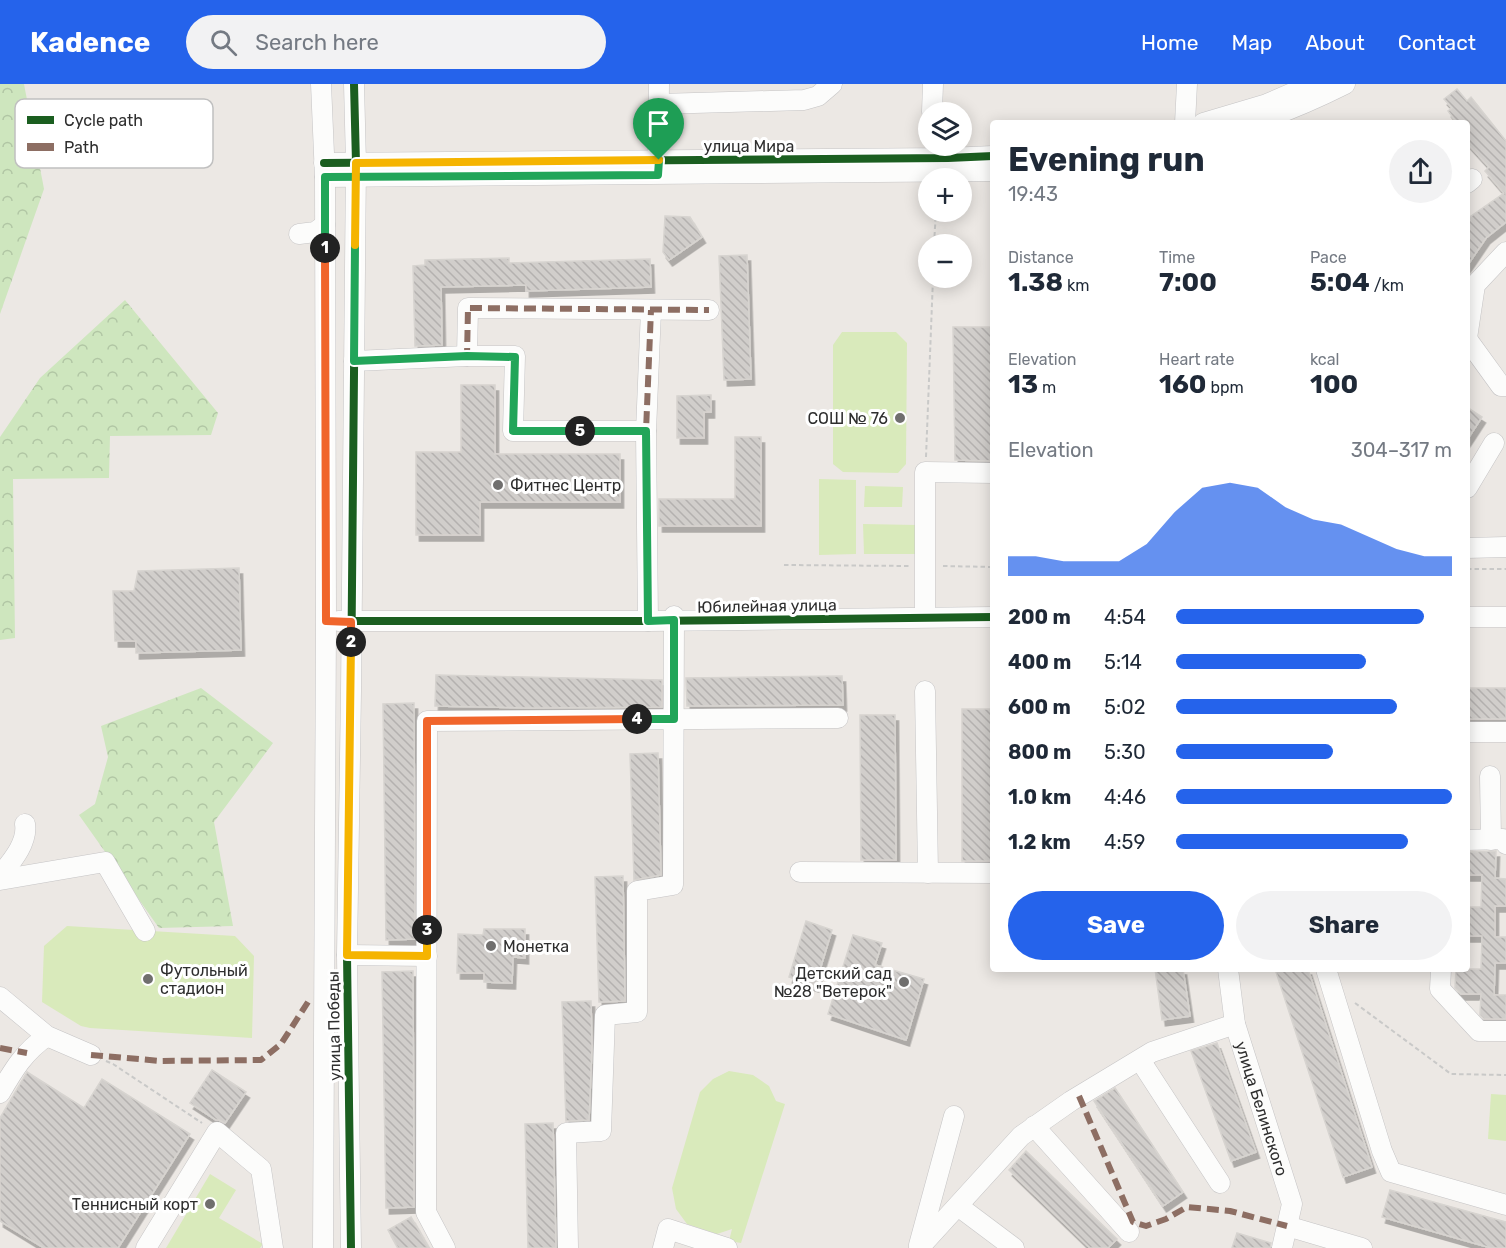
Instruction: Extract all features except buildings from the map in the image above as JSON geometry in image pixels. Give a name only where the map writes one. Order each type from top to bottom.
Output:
[{"type":"street","name":"улица Победы","points":[[321,84],[325,170],[326,621],[323,1248]]},
{"type":"street","name":"улица Победы","points":[[351,1248],[347,955],[356,170],[354,84]]},
{"type":"street","points":[[659,84],[659,167]]},
{"type":"street","points":[[659,104],[804,100],[818,96],[832,84]]},
{"type":"street","points":[[932,102],[933,84]]},
{"type":"street","points":[[1185,120],[1187,84]]},
{"type":"street","points":[[1213,120],[1266,104],[1313,84]]},
{"type":"street","points":[[1259,120],[1345,84]]},
{"type":"street","name":"улица Мира","points":[[325,170],[659,167],[990,156]]},
{"type":"street","name":"улица Мира","points":[[932,159],[990,170]]},
{"type":"street","points":[[299,234],[315,232],[325,225]]},
{"type":"street","points":[[1470,318],[1475,285],[1506,252]]},
{"type":"street","points":[[467,356],[468,308],[709,310]]},
{"type":"street","points":[[648,621],[646,431],[651,310]]},
{"type":"street","points":[[1470,342],[1501,386],[1506,386]]},
{"type":"street","points":[[354,361],[467,356],[515,357],[513,431],[646,431]]},
{"type":"street","points":[[1470,483],[1494,443]]},
{"type":"street","points":[[925,617],[925,472],[990,473]]},
{"type":"street","points":[[1470,548],[1506,547]]},
{"type":"street","name":"Юбилейная улица","points":[[326,621],[648,621],[674,618],[990,616]]},
{"type":"street","points":[[1470,617],[1506,617]]},
{"type":"street","points":[[568,1248],[566,1133],[601,1131],[605,1015],[637,1012],[637,891],[673,885],[674,618]]},
{"type":"street","points":[[925,691],[928,873]]},
{"type":"street","points":[[445,1248],[426,1212],[427,721],[838,718]]},
{"type":"street","points":[[1470,732],[1506,732]]},
{"type":"street","points":[[1470,840],[1498,842],[1490,776]]},
{"type":"street","points":[[0,876],[20,846],[26,833],[25,824]]},
{"type":"street","points":[[0,880],[105,862],[146,931]]},
{"type":"street","points":[[800,872],[990,873]]},
{"type":"street","points":[[347,955],[427,956]]},
{"type":"street","name":"улица Белинского","points":[[1228,972],[1235,1024],[1292,1204],[1282,1248]]},
{"type":"street","points":[[1327,972],[1382,1151],[1391,1172],[1506,1205]]},
{"type":"street","points":[[1441,972],[1440,989],[1479,1031],[1506,1031]]},
{"type":"street","points":[[0,997],[46,1036],[92,1055]]},
{"type":"street","points":[[919,1248],[1021,1136],[1034,1126],[1152,1052],[1235,1024]]},
{"type":"street","points":[[0,1092],[32,1046],[46,1036]]},
{"type":"street","points":[[1140,1060],[1220,1182]]},
{"type":"street","points":[[919,1248],[954,1116]]},
{"type":"street","points":[[1034,1126],[1129,1232]]},
{"type":"street","points":[[146,1248],[217,1132],[261,1169],[273,1248]]},
{"type":"street","points":[[957,1206],[1014,1248]]},
{"type":"street","points":[[1287,1226],[1362,1248]]},
{"type":"street","points":[[663,1248],[668,1229],[727,1248]]},
{"type":"path","points":[[925,472],[933,288]]},
{"type":"path","points":[[784,565],[990,567]]},
{"type":"path","points":[[1470,569],[1506,569]]},
{"type":"path","points":[[1337,1005],[1351,1001],[1451,1074],[1506,1075]]},
{"type":"path","points":[[92,1055],[113,1064],[217,1132]]},
{"type":"green space","points":[[0,84],[24,84],[27,99],[15,99],[15,168],[40,168],[44,189],[0,314]]},
{"type":"green space","points":[[125,300],[218,413],[211,435],[110,436],[109,478],[13,479],[15,638],[0,640],[0,437],[40,378]]},
{"type":"green space","points":[[842,332],[896,332],[907,343],[906,464],[898,473],[843,472],[833,464],[833,345]]},
{"type":"green space","points":[[819,479],[856,480],[856,554],[819,555]]},
{"type":"green space","points":[[865,486],[903,487],[902,507],[864,507]]},
{"type":"green space","points":[[863,524],[917,525],[917,554],[864,554]]},
{"type":"green space","points":[[201,688],[273,743],[214,822],[233,926],[159,928],[79,815],[95,804],[108,757],[101,726]]},
{"type":"green space","name":"Футольный стадион","points":[[67,926],[235,936],[254,956],[252,1038],[81,1026],[42,1002],[44,946]]},
{"type":"green space","points":[[729,1071],[753,1075],[769,1086],[776,1101],[785,1104],[741,1243],[729,1241],[732,1229],[717,1234],[687,1224],[676,1209],[672,1188],[700,1092],[713,1079]]},
{"type":"green space","points":[[1491,1094],[1506,1095],[1506,1141],[1488,1139]]},
{"type":"green space","name":"Теннисный корт","points":[[210,1174],[236,1190],[219,1218],[263,1244],[260,1248],[166,1248]]},
{"type":"marked path","points":[[646,431],[513,431],[515,356],[467,356],[468,308],[709,310]]},
{"type":"marked path","points":[[648,621],[646,431],[651,310]]},
{"type":"marked path","points":[[354,361],[467,356]]},
{"type":"marked path","points":[[91,1055],[161,1061],[261,1060],[281,1044],[308,1002]]},
{"type":"marked path","points":[[0,1048],[27,1053]]},
{"type":"marked path","points":[[1079,1096],[1133,1222],[1146,1226],[1166,1219],[1187,1207],[1230,1211],[1287,1226]]},
{"type":"cycle path","points":[[351,1248],[347,955],[356,163],[354,84]]},
{"type":"cycle path","points":[[324,163],[990,156]]},
{"type":"cycle path","points":[[326,621],[648,621],[990,617]]},
{"type":"place","name":"СОШ № 76","points":[[900,418]]},
{"type":"place","name":"Фитнес Центр","points":[[498,485]]},
{"type":"place","name":"Монетка","points":[[491,946]]},
{"type":"place","name":"Футольный стадион","points":[[148,979]]},
{"type":"place","name":"Детский сад №28 \"Ветерок\"","points":[[904,982]]},
{"type":"place","name":"Теннисный корт","points":[[210,1204]]},
{"type":"route","points":[[659,160],[356,163],[355,177],[354,361],[467,356],[515,357],[513,431],[646,431],[648,621],[674,620],[674,719],[427,721],[427,956],[347,955],[351,622],[326,621],[325,177],[355,177],[385,177],[658,175],[659,160]]}]
